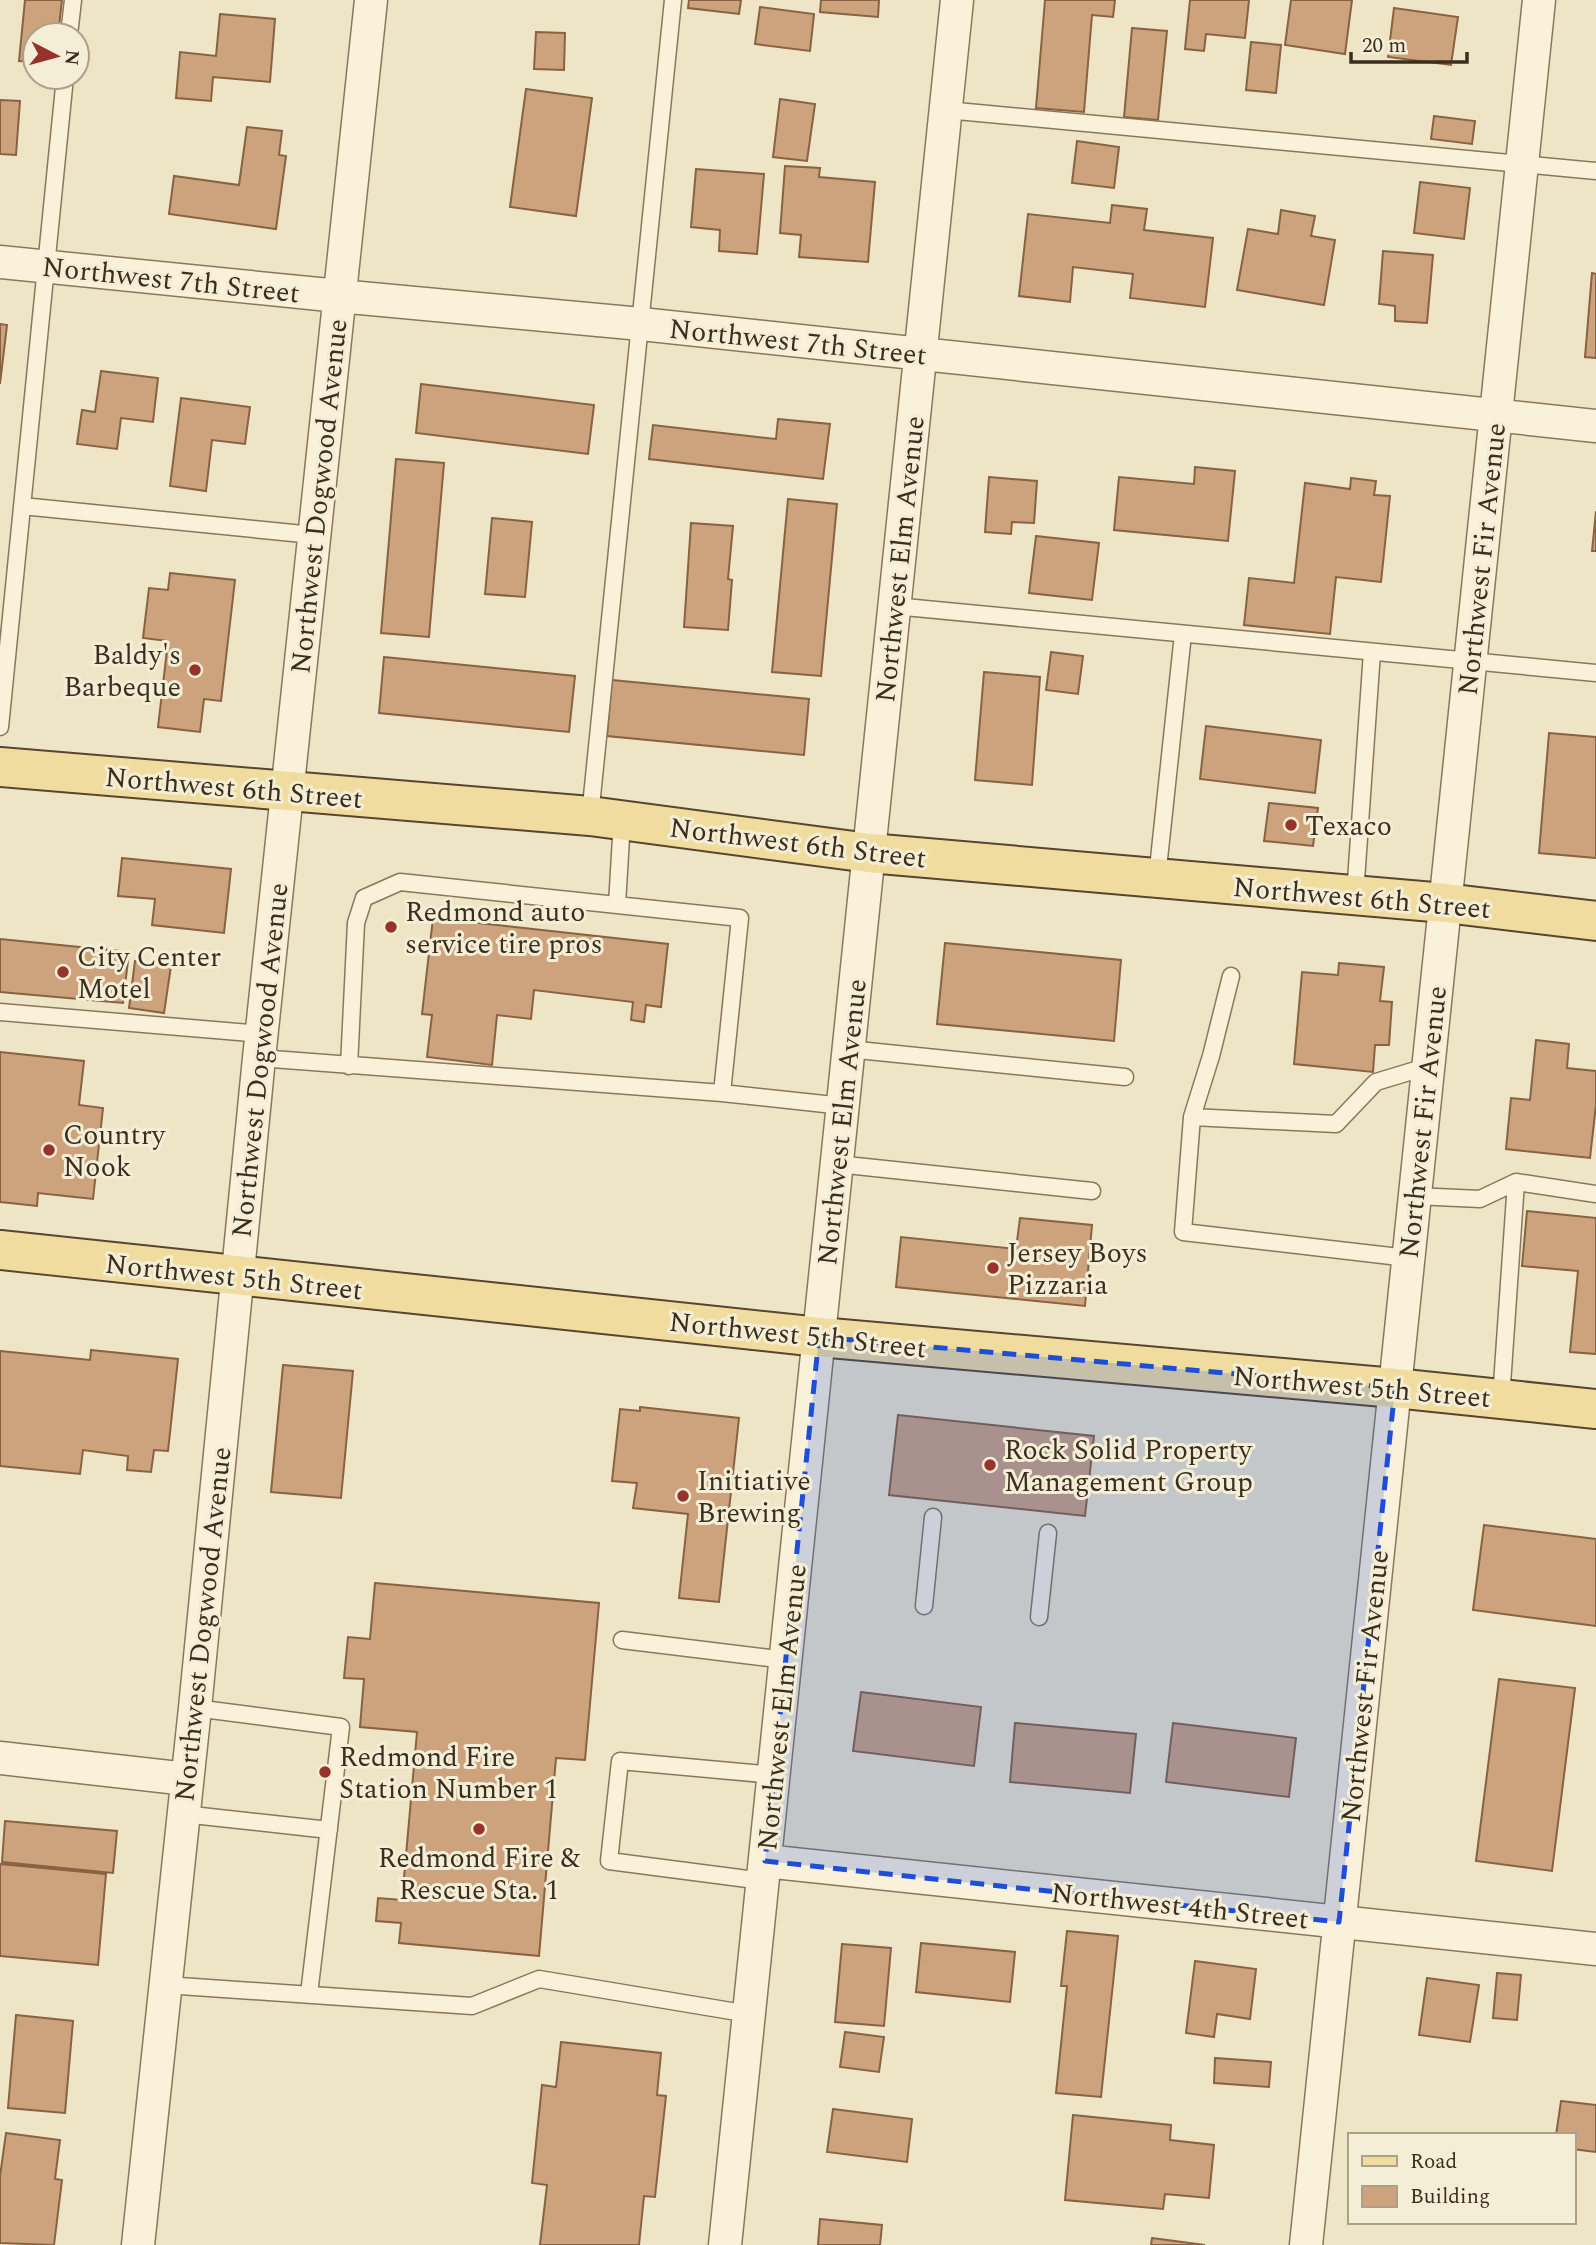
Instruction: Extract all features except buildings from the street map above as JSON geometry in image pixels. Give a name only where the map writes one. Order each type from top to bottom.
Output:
[{"type":"main road","name":"Northwest 6th Street","points":[[0,767],[606,818],[869,853],[1445,903],[1596,921]]},
{"type":"main road","name":"Northwest 5th Street","points":[[0,1250],[819,1337],[1395,1388],[1596,1409]]},
{"type":"street","name":"Northwest Dogwood Avenue","points":[[138,2245],[313,535],[371,0]]},
{"type":"street","name":"Northwest Elm Avenue","points":[[725,2245],[957,0]]},
{"type":"street","name":"Northwest Fir Avenue","points":[[1306,2245],[1539,0]]},
{"type":"street","name":"Northwest 7th Street","points":[[0,262],[641,324],[1596,426]]},
{"type":"street","points":[[0,1758],[187,1779]]},
{"type":"street","name":"Northwest 4th Street","points":[[764,1871],[1339,1922],[1596,1949]]},
{"type":"lane","points":[[71,21],[73,0]]},
{"type":"lane","points":[[617,905],[606,818],[641,324],[673,0]]},
{"type":"lane","points":[[0,727],[64,91]]},
{"type":"lane","points":[[946,110],[1596,171]]},
{"type":"lane","points":[[22,506],[313,535]]},
{"type":"lane","points":[[894,606],[1596,673]]},
{"type":"lane","points":[[1157,878],[1183,634]]},
{"type":"lane","points":[[1355,895],[1372,652]]},
{"type":"lane","points":[[349,1066],[356,923],[363,898],[400,882],[740,918],[722,1093]]},
{"type":"lane","points":[[1231,976],[1192,1117],[1182,1232],[1408,1258]]},
{"type":"lane","points":[[0,1012],[260,1046],[349,1066],[722,1093],[843,1106]]},
{"type":"lane","points":[[848,1049],[1125,1077]]},
{"type":"lane","points":[[1192,1117],[1336,1124],[1376,1082],[1429,1066]]},
{"type":"lane","points":[[837,1164],[1092,1191]]},
{"type":"lane","points":[[1501,1399],[1516,1182]]},
{"type":"lane","points":[[1415,1196],[1480,1199],[1516,1182],[1596,1194]]},
{"type":"lane","points":[[924,1605],[933,1517]]},
{"type":"lane","points":[[1039,1617],[1048,1533]]},
{"type":"lane","points":[[622,1640],[786,1660]]},
{"type":"lane","points":[[195,1708],[341,1727],[309,1994]]},
{"type":"lane","points":[[764,1871],[609,1861],[620,1761],[774,1774]]},
{"type":"lane","points":[[183,1814],[329,1830]]},
{"type":"lane","points":[[165,1985],[472,2006],[539,1979],[749,2014]]},
{"type":"highlighted area","points":[[819,1337],[1395,1388],[1339,1922],[765,1861]]},
{"type":"place","name":"Baldy's Barbeque","points":[[195,670]]},
{"type":"place","name":"Texaco","points":[[1291,825]]},
{"type":"place","name":"Redmond auto service tire pros","points":[[391,927]]},
{"type":"place","name":"City Center Motel","points":[[63,972]]},
{"type":"place","name":"Country Nook","points":[[49,1150]]},
{"type":"place","name":"Jersey Boys Pizzaria","points":[[993,1268]]},
{"type":"place","name":"Rock Solid Property Management Group","points":[[990,1465]]},
{"type":"place","name":"Initiative Brewing","points":[[683,1496]]},
{"type":"place","name":"Redmond Fire Station Number 1","points":[[325,1772]]},
{"type":"place","name":"Redmond Fire & Rescue Sta. 1","points":[[479,1829]]}]
